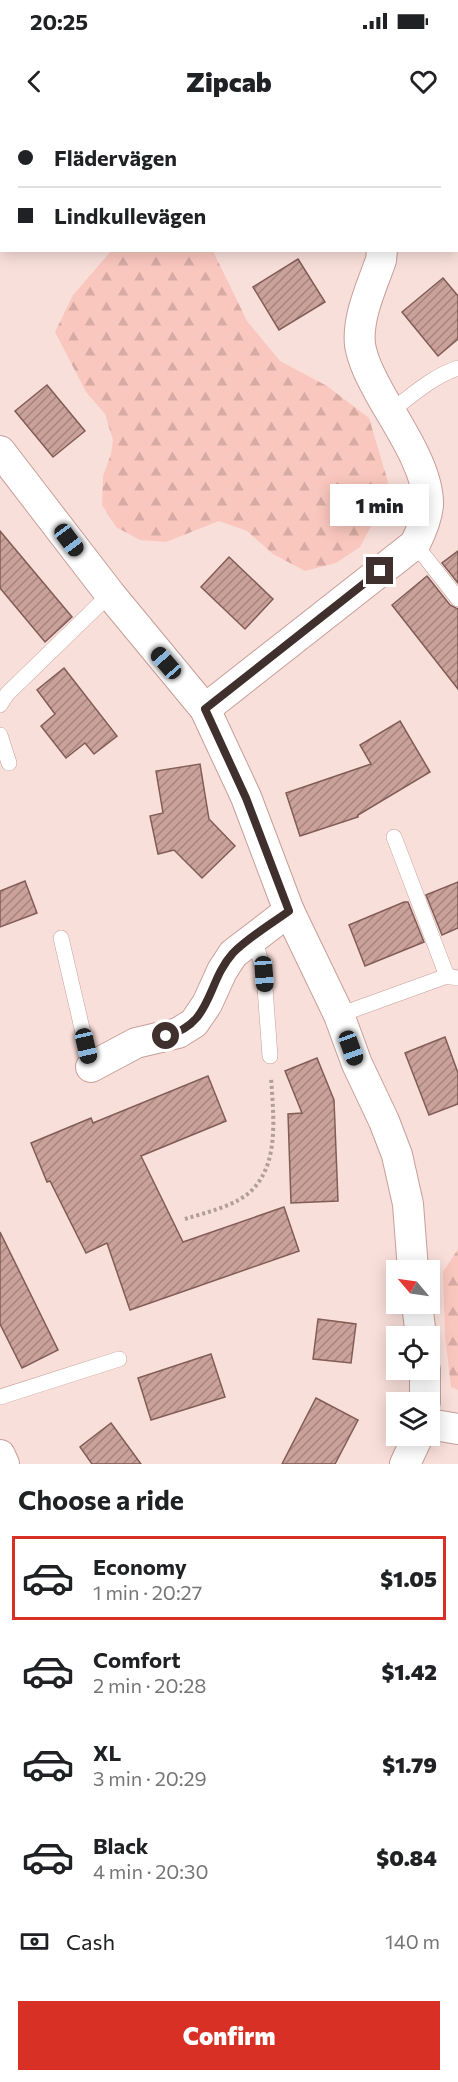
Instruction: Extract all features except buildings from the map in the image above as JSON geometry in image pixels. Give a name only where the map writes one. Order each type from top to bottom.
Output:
[{"type":"street","points":[[205,709],[415,544],[423,527],[428,505],[424,478],[368,371],[360,345],[361,322],[382,252]]},
{"type":"street","points":[[0,451],[110,594],[205,709],[246,798],[289,911],[339,1015],[357,1064],[397,1155],[408,1204],[412,1260]]},
{"type":"street","points":[[91,1067],[136,1043],[178,1033],[194,1023],[207,1004],[222,970],[233,954],[289,911]]},
{"type":"street","points":[[440,1426],[458,1429]]},
{"type":"street","points":[[405,1464],[413,1446]]},
{"type":"street","points":[[0,1455],[4,1464]]},
{"type":"lane","points":[[390,412],[422,388],[458,368]]},
{"type":"lane","points":[[415,544],[458,599]]},
{"type":"lane","points":[[0,705],[7,694],[110,594]]},
{"type":"lane","points":[[0,735],[9,763]]},
{"type":"lane","points":[[339,1015],[452,977],[394,837]]},
{"type":"lane","points":[[254,936],[264,974],[270,1056]]},
{"type":"lane","points":[[61,938],[91,1067]]},
{"type":"lane","points":[[0,1397],[119,1359]]},
{"type":"path","points":[[185,1219],[229,1204],[252,1190],[264,1173],[272,1147],[270,1056]]},
{"type":"green space","points":[[110,252],[213,252],[247,321],[280,361],[327,386],[369,418],[388,482],[375,519],[360,547],[336,563],[305,571],[273,554],[247,531],[219,521],[166,542],[140,540],[116,527],[102,505],[103,476],[111,454],[113,440],[105,414],[86,392],[55,332],[73,295]]},
{"type":"green space","points":[[458,1249],[458,1390],[451,1387],[445,1335],[443,1272]]},
{"type":"route","points":[[166,1036],[178,1033],[194,1023],[207,1004],[222,970],[233,954],[289,911],[246,798],[205,709],[380,571]]}]
